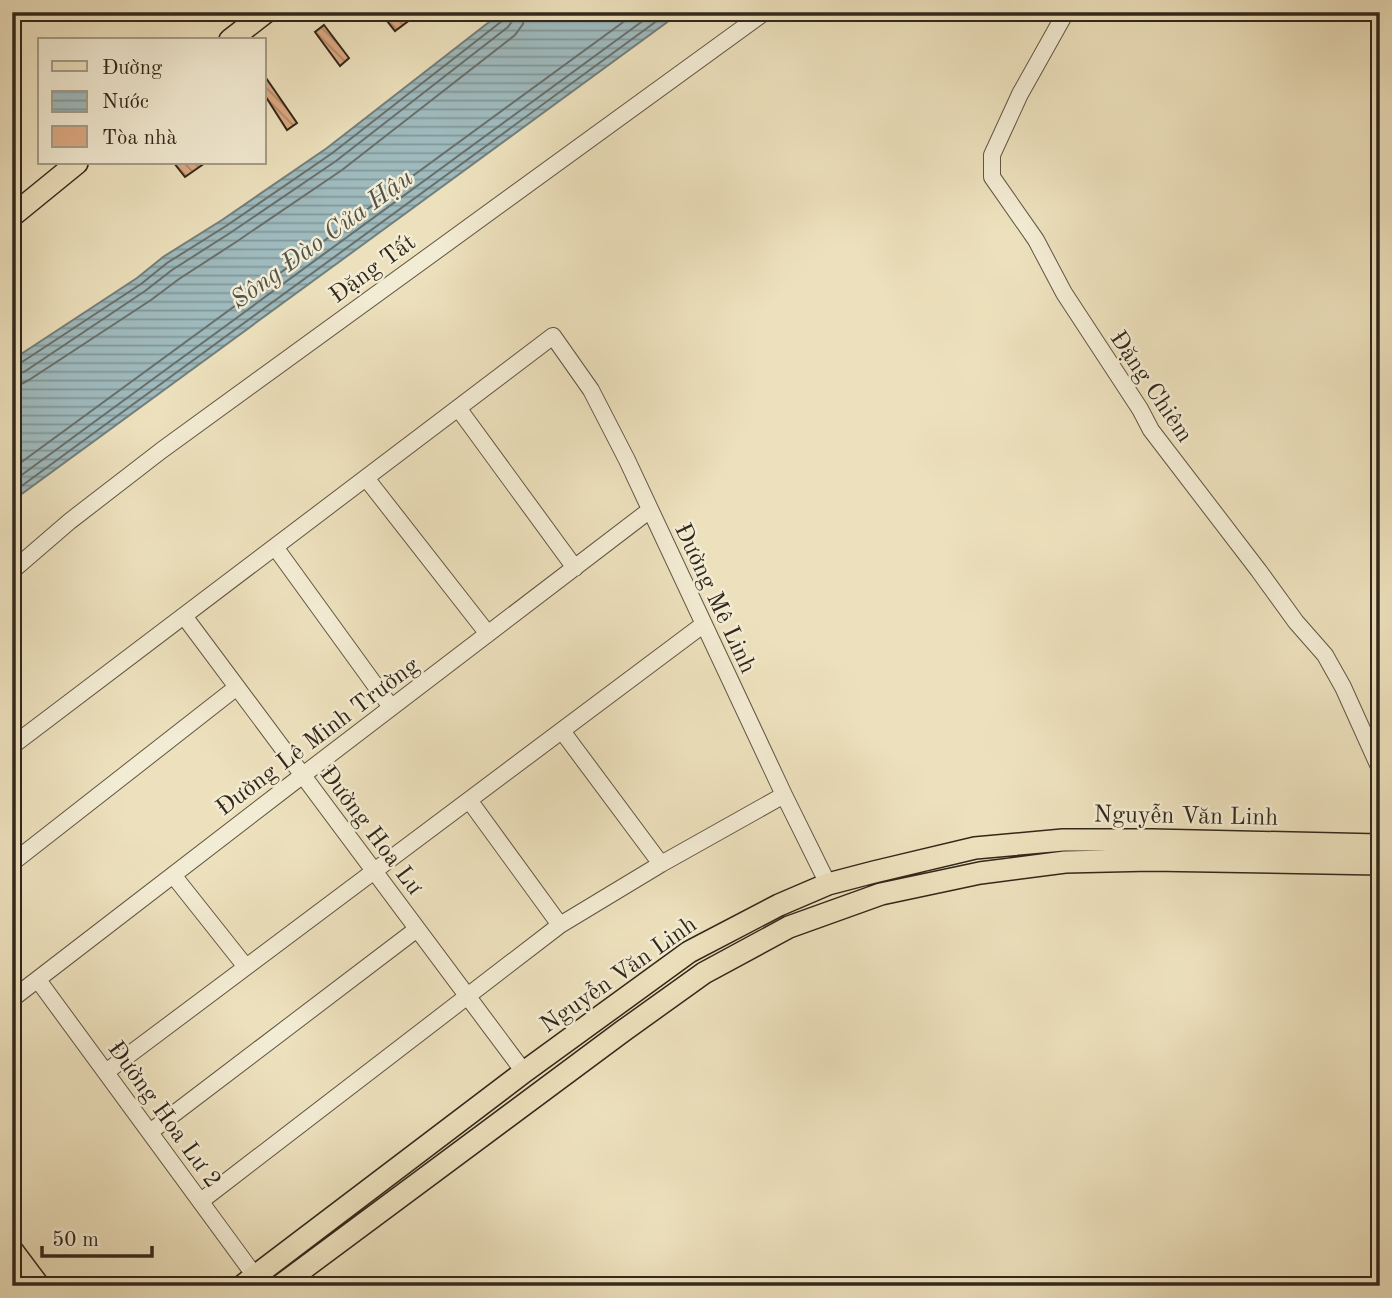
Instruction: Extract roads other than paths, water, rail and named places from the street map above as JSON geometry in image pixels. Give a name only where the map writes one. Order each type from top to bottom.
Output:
[{"type":"main road","points":[[233,38],[266,12]]},
{"type":"main road","points":[[12,216],[76,164]]},
{"type":"main road","name":"Nguyễn Văn Linh","points":[[248,1281],[572,1036],[689,952],[779,905],[828,884],[975,848],[1063,840],[1380,845]]},
{"type":"main road","points":[[975,848],[980,873]]},
{"type":"main road","name":"Nguyễn Văn Linh","points":[[280,1286],[704,973],[789,928],[881,894],[980,873],[1065,862],[1151,860],[1380,864]]},
{"type":"main road","points":[[572,1036],[587,1057]]},
{"type":"main road","points":[[12,1250],[39,1286]]},
{"type":"street","name":"Đặng Tất","points":[[12,571],[71,521],[245,388],[765,12]]},
{"type":"street","name":"Đặng Chiêm","points":[[1066,12],[1020,94],[992,155],[992,177],[1037,240],[1064,293],[1151,430],[1296,622],[1325,655],[1343,687],[1380,769]]},
{"type":"street","name":"Đường Mê Linh","points":[[458,408],[553,336],[591,390],[627,460],[783,795],[828,884]]},
{"type":"street","points":[[12,746],[458,408],[575,568]]},
{"type":"street","points":[[366,478],[488,634]]},
{"type":"street","name":"Đường Lê Minh Trường","points":[[12,999],[650,510]]},
{"type":"street","points":[[275,547],[391,708]]},
{"type":"street","name":"Đường Hoa Lư","points":[[184,616],[524,1072]]},
{"type":"street","points":[[106,1072],[704,624]]},
{"type":"street","points":[[12,863],[237,687]]},
{"type":"street","points":[[562,730],[661,864]]},
{"type":"street","points":[[201,1201],[560,925],[783,795]]},
{"type":"street","points":[[469,800],[560,925]]},
{"type":"street","points":[[173,875],[246,967]]},
{"type":"street","points":[[150,1132],[417,929]]},
{"type":"street","name":"Đường Hoa Lư 2","points":[[38,980],[201,1201],[248,1281]]},
{"type":"water","name":"Sông Đào Cửa Hậu","points":[[502,12],[681,12],[12,501],[12,360],[327,148]]}]
